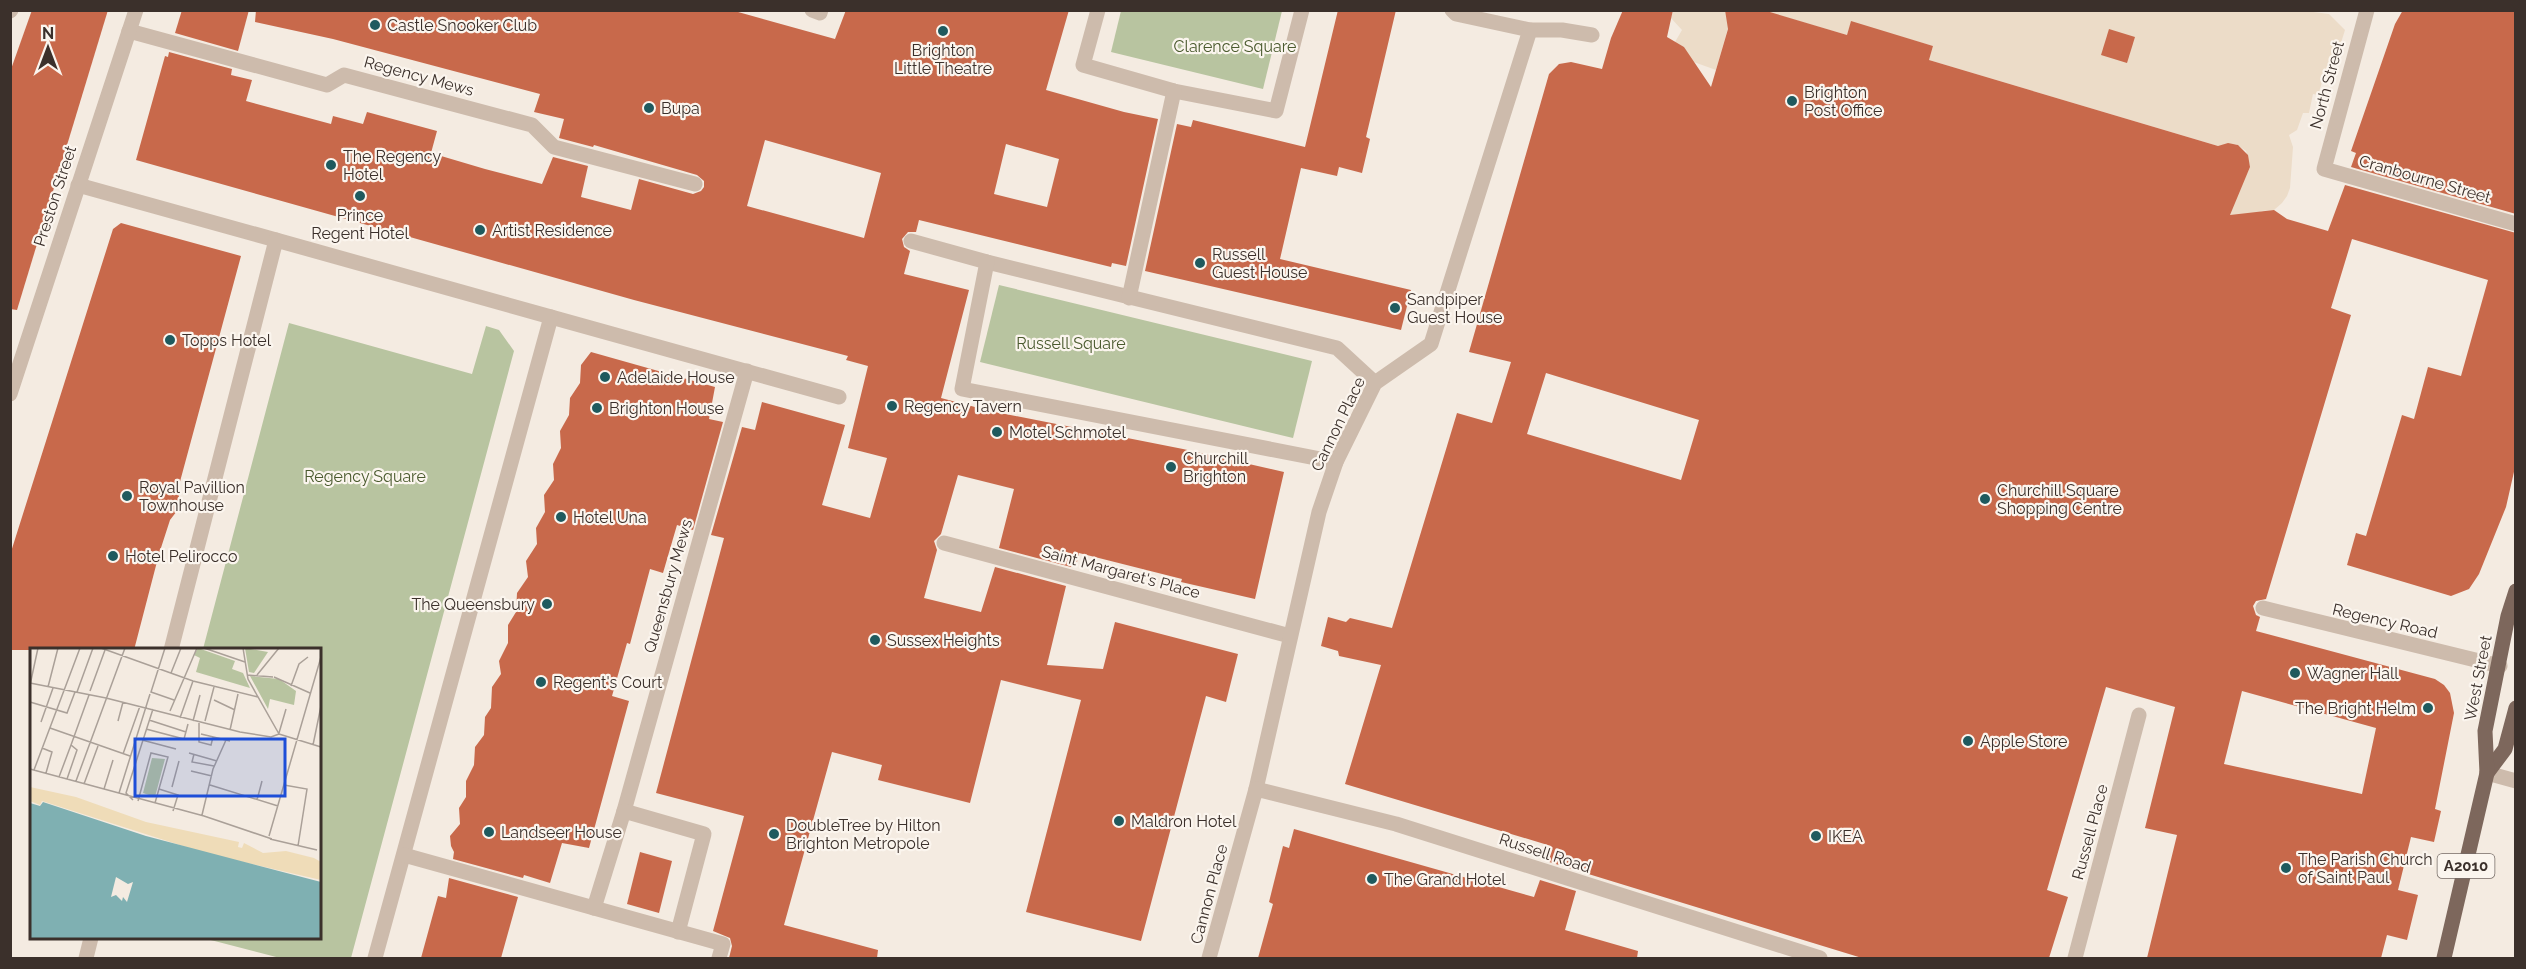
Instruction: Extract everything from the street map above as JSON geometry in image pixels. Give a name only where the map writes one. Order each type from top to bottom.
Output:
[{"type":"main road","name":"West Street","points":[[2445,958],[2487,773],[2485,731],[2500,666],[2508,616],[2516,591]]},
{"type":"main road","name":"West Street","points":[[2487,773],[2505,749],[2516,708]]},
{"type":"street","name":"Preston Street","points":[[10,394],[136,10]]},
{"type":"street","points":[[812,10],[820,13],[821,10]]},
{"type":"street","points":[[1098,10],[1083,65],[1174,90],[1276,111],[1302,10]]},
{"type":"street","name":"North Street","points":[[2324,169],[2367,10]]},
{"type":"street","points":[[1454,12],[1530,30],[1563,30],[1592,35]]},
{"type":"street","name":"Cannon Place","points":[[1209,958],[1256,789],[1319,512],[1336,462],[1375,383],[1431,344],[1530,30]]},
{"type":"street","name":"Regency Mews","points":[[129,31],[327,85],[344,75],[521,122],[532,125],[554,147],[695,184]]},
{"type":"street","points":[[1129,298],[1174,90]]},
{"type":"street","name":"Cranbourne Street","points":[[2324,169],[2516,224]]},
{"type":"street","points":[[78,185],[840,397]]},
{"type":"street","points":[[172,648],[276,240]]},
{"type":"street","points":[[911,241],[1129,298],[1337,348],[1375,383]]},
{"type":"street","points":[[987,262],[962,389],[1336,462]]},
{"type":"street","points":[[375,958],[551,317]]},
{"type":"street","name":"Queensbury Mews","points":[[594,908],[624,811],[747,371]]},
{"type":"street","name":"Saint Margaret's Place","points":[[944,543],[1290,636]]},
{"type":"street","name":"Regency Road","points":[[2263,608],[2500,666]]},
{"type":"street","name":"Russell Place","points":[[2075,958],[2139,715]]},
{"type":"street","points":[[2487,773],[2516,781]]},
{"type":"street","name":"Russell Road","points":[[1256,789],[1396,824],[1820,958]]},
{"type":"street","points":[[624,811],[704,834],[678,932]]},
{"type":"street","points":[[404,855],[723,944],[719,958]]},
{"type":"green space","name":"Clarence Square","points":[[1121,11],[1282,11],[1263,89],[1111,52]]},
{"type":"green space","name":"Russell Square","points":[[999,285],[1312,361],[1293,438],[980,362]]},
{"type":"green space","name":"Regency Square","points":[[289,323],[472,374],[486,326],[499,330],[514,351],[351,958],[280,958],[207,939],[321,939],[321,648],[203,648]]},
{"type":"shaded area","points":[[2298,10],[2329,14],[2345,30],[2340,46],[2335,49],[2325,73],[2318,95],[2313,94],[2309,113],[2303,113],[2297,130],[2289,135],[2293,147],[2290,188],[2287,196],[2274,210],[2261,211],[2251,222],[2228,215],[2250,167],[2246,151],[2236,144],[2218,146],[1929,60],[1933,46],[1851,22],[1847,35],[1764,11]]},
{"type":"shaded area","points":[[1673,11],[1730,11],[1728,28],[1716,70],[1691,61],[1684,47],[1675,42],[1682,30],[1671,18]]},
{"type":"building","points":[[32,10],[108,10],[17,310],[10,309],[10,72]]},
{"type":"building","points":[[182,10],[249,10],[238,51],[175,33]]},
{"type":"building","points":[[256,10],[731,10],[835,39],[846,10],[1069,10],[1046,90],[1158,119],[1126,266],[1112,263],[1111,267],[919,220],[916,232],[908,232],[902,239],[904,247],[910,251],[904,274],[969,290],[941,398],[990,411],[1183,449],[1284,472],[1255,599],[1181,582],[1182,579],[1079,553],[1077,562],[1073,561],[1071,567],[999,548],[1014,489],[958,475],[941,534],[934,541],[937,550],[924,598],[981,612],[995,567],[1066,586],[1047,665],[1103,669],[1115,622],[1238,654],[1226,702],[1206,696],[1141,941],[1026,912],[1081,700],[1001,680],[970,803],[878,780],[882,765],[832,752],[784,925],[878,950],[877,958],[729,958],[732,946],[730,938],[713,931],[744,816],[656,793],[724,538],[711,535],[742,427],[755,430],[762,402],[845,425],[822,505],[870,518],[887,458],[848,448],[868,366],[846,360],[848,356],[634,300],[136,160],[165,56],[168,57],[169,52],[232,69],[231,75],[252,80],[246,101],[331,124],[333,116],[363,124],[367,112],[437,131],[431,153],[485,169],[542,184],[553,157],[588,166],[581,197],[631,210],[639,179],[693,194],[704,187],[704,181],[697,175],[594,145],[593,147],[559,138],[564,119],[534,112],[540,94],[333,39],[255,22]],"holes":[[[765,140],[881,173],[864,238],[747,206]],[[1006,144],[1059,159],[1047,207],[994,194]]]},
{"type":"building","points":[[1338,10],[1396,10],[1366,137],[1370,139],[1362,173],[1339,167],[1337,176],[1301,168],[1280,259],[1411,290],[1401,330],[1145,271],[1177,124],[1191,127],[1193,120],[1305,147]]},
{"type":"building","name":"Churchill Square Shopping Centre","points":[[1623,10],[1673,10],[1667,37],[1684,47],[1711,87],[1728,29],[1725,10],[1763,10],[1847,35],[1851,21],[1933,46],[1929,60],[2218,146],[2228,143],[2238,145],[2248,155],[2250,167],[2230,215],[2274,210],[2287,219],[2328,231],[2345,185],[2516,233],[2516,463],[2506,507],[2479,574],[2469,589],[2451,596],[2347,565],[2356,533],[2366,536],[2402,415],[2414,419],[2428,367],[2461,376],[2488,280],[2352,239],[2331,308],[2351,315],[2266,599],[2256,601],[2253,606],[2256,615],[2260,617],[2256,631],[2435,679],[2450,693],[2454,713],[2435,809],[2441,811],[2434,842],[2411,837],[2398,890],[2418,895],[2407,940],[2387,935],[2381,958],[2147,958],[2177,835],[2145,828],[2175,707],[2106,687],[2047,890],[2068,897],[2049,958],[1862,958],[1546,861],[1551,846],[1345,784],[1381,665],[1339,656],[1338,651],[1321,646],[1328,617],[1346,622],[1350,618],[1392,628],[1457,413],[1492,423],[1511,362],[1469,352],[1549,74],[1559,64],[1571,62],[1602,69],[1611,38]],"holes":[[[1546,373],[1699,420],[1681,480],[1527,434]],[[2242,691],[2376,728],[2362,794],[2224,764]]]},
{"type":"building","points":[[2403,10],[2516,10],[2516,214],[2351,167],[2356,153],[2351,151],[2395,24]]},
{"type":"building","points":[[2109,29],[2135,37],[2127,63],[2101,55]]},
{"type":"building","points":[[121,223],[241,256],[178,489],[180,507],[170,520],[159,554],[135,648],[10,650],[10,555],[113,229]]},
{"type":"building","points":[[591,352],[715,387],[709,419],[723,422],[693,530],[677,525],[663,573],[650,569],[630,644],[627,643],[612,696],[629,701],[589,848],[562,843],[550,883],[453,859],[454,852],[450,836],[460,824],[459,808],[466,797],[466,781],[474,765],[475,747],[484,735],[485,717],[491,708],[492,687],[501,674],[499,661],[508,643],[508,625],[516,612],[517,593],[528,577],[526,561],[537,544],[536,528],[545,512],[544,495],[554,480],[553,464],[561,448],[560,431],[569,415],[570,398],[580,383],[581,365]]},
{"type":"building","name":"The Grand Hotel","points":[[1294,829],[1534,897],[1540,880],[1576,891],[1565,930],[1638,951],[1637,958],[1258,958],[1273,904],[1269,902],[1283,846],[1289,848]]},
{"type":"building","points":[[640,852],[672,861],[659,913],[627,904]]},
{"type":"building","points":[[449,878],[518,897],[501,958],[421,958],[438,896],[446,898]]},
{"type":"place","name":"Castle Snooker Club","points":[[375,25]]},
{"type":"place","name":"Brighton Little Theatre","points":[[943,31]]},
{"type":"place","name":"Brighton Post Office","points":[[1792,101]]},
{"type":"place","name":"Bupa","points":[[649,108]]},
{"type":"place","name":"The Regency Hotel","points":[[331,165]]},
{"type":"place","name":"Prince Regent Hotel","points":[[360,196]]},
{"type":"place","name":"Artist Residence","points":[[480,230]]},
{"type":"place","name":"Russell Guest House","points":[[1200,263]]},
{"type":"place","name":"Sandpiper Guest House","points":[[1395,308]]},
{"type":"place","name":"Topps Hotel","points":[[170,340]]},
{"type":"place","name":"Adelaide House","points":[[605,377]]},
{"type":"place","name":"Regency Tavern","points":[[892,406]]},
{"type":"place","name":"Brighton House","points":[[597,408]]},
{"type":"place","name":"Motel Schmotel","points":[[997,432]]},
{"type":"place","name":"Churchill Brighton","points":[[1171,467]]},
{"type":"place","name":"Royal Pavillion Townhouse","points":[[127,496]]},
{"type":"place","name":"Churchill Square Shopping Centre","points":[[1985,499]]},
{"type":"place","name":"Hotel Una","points":[[561,517]]},
{"type":"place","name":"Hotel Pelirocco","points":[[113,556]]},
{"type":"place","name":"The Queensbury","points":[[547,604]]},
{"type":"place","name":"Sussex Heights","points":[[875,640]]},
{"type":"place","name":"Wagner Hall","points":[[2295,673]]},
{"type":"place","name":"Regent's Court","points":[[541,682]]},
{"type":"place","name":"The Bright Helm","points":[[2428,708]]},
{"type":"place","name":"Apple Store","points":[[1968,741]]},
{"type":"place","name":"Maldron Hotel","points":[[1119,821]]},
{"type":"place","name":"Landseer House","points":[[489,832]]},
{"type":"place","name":"DoubleTree by Hilton Brighton Metropole","points":[[774,834]]},
{"type":"place","name":"IKEA","points":[[1816,836]]},
{"type":"place","name":"The Parish Church of Saint Paul","points":[[2286,868]]},
{"type":"place","name":"The Grand Hotel","points":[[1372,879]]}]
